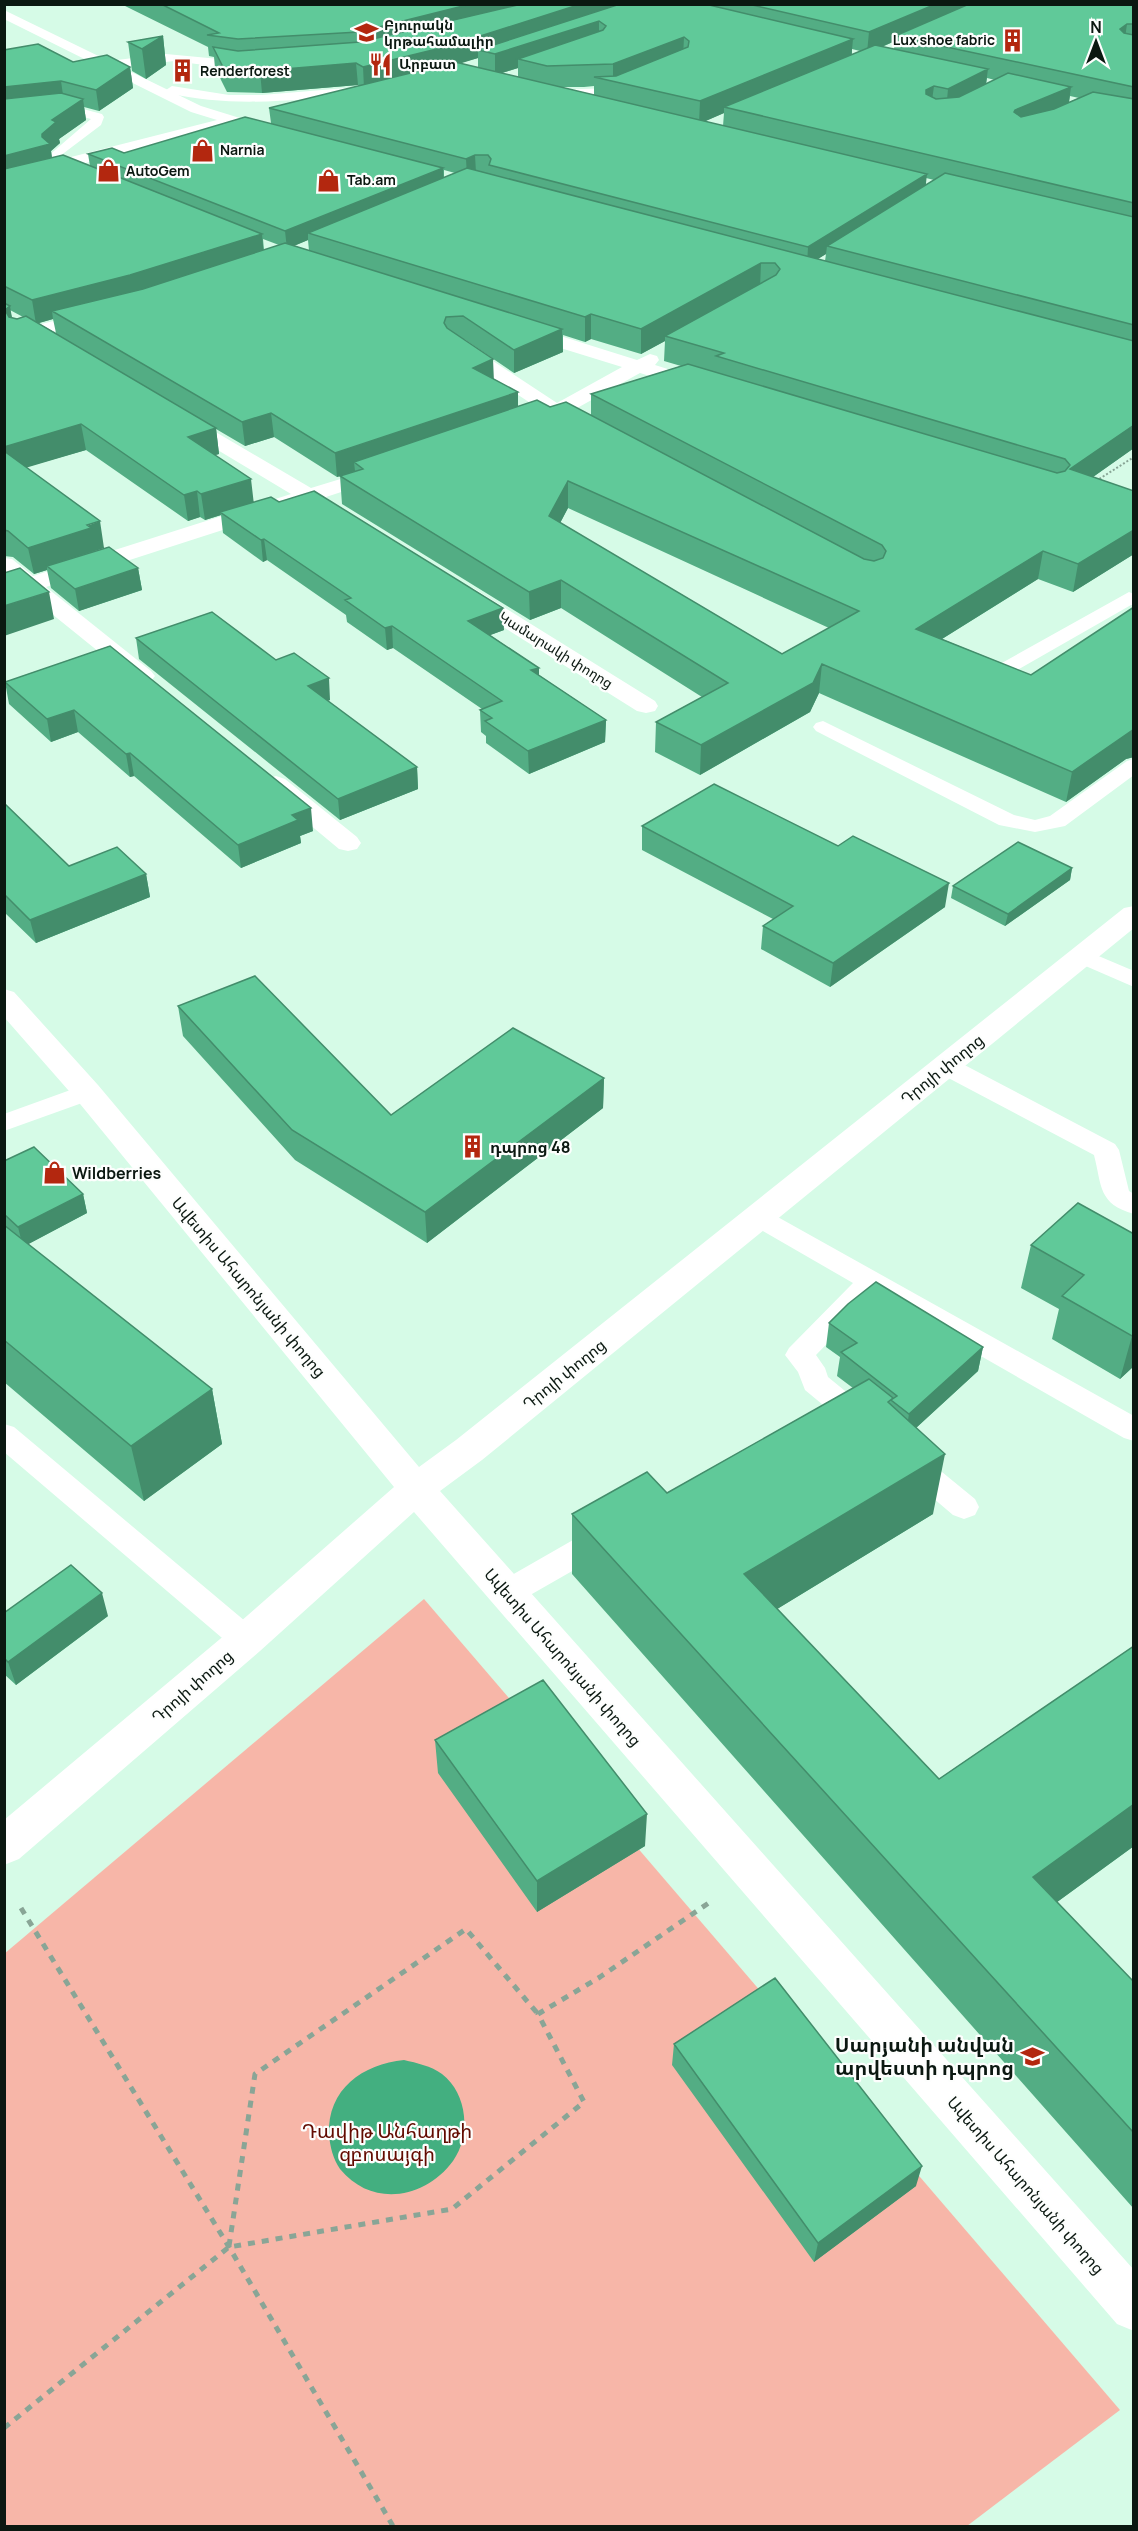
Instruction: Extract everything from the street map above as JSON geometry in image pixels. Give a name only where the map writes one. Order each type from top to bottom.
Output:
[{"type":"street","points":[[4,6],[172,90],[251,120]]},
{"type":"street","points":[[4,14],[157,92],[251,120],[292,126],[366,90]]},
{"type":"street","points":[[4,179],[64,167],[366,90]]},
{"type":"street","points":[[540,94],[597,107]]},
{"type":"street","points":[[4,186],[64,167],[89,180]]},
{"type":"street","points":[[4,339],[118,310]]},
{"type":"street","points":[[4,314],[54,344]]},
{"type":"street","points":[[503,324],[717,390]]},
{"type":"street","points":[[456,345],[555,412],[587,429]]},
{"type":"street","points":[[511,428],[555,412],[668,350]]},
{"type":"street","points":[[156,405],[339,515]]},
{"type":"street","points":[[4,593],[399,466]]},
{"type":"street","points":[[4,564],[158,688]]},
{"type":"street","name":"Կամարակի փողոց","points":[[448,583],[646,706]]},
{"type":"street","points":[[258,769],[348,843]]},
{"type":"street","name":"Դրոյի փողոց","points":[[4,1846],[246,1640],[416,1489],[468,1450],[1134,914]]},
{"type":"street","name":"Ավետիս Ահարոնյանի փողոց","points":[[4,998],[87,1092],[416,1489],[1134,2307]]},
{"type":"lane","points":[[117,64],[181,57],[223,65],[263,65]]},
{"type":"lane","points":[[540,94],[615,92],[638,83]]},
{"type":"lane","points":[[172,90],[229,99],[262,99],[366,90]]},
{"type":"lane","points":[[13,101],[30,110]]},
{"type":"lane","points":[[4,114],[30,110],[73,109],[98,117],[97,122],[57,151],[53,158],[64,167]]},
{"type":"lane","points":[[1007,668],[1132,598]]},
{"type":"lane","points":[[823,727],[1007,820],[1035,826],[1057,821],[1134,765]]},
{"type":"lane","points":[[1082,956],[1134,980]]},
{"type":"lane","points":[[946,1066],[1107,1150],[1117,1197],[1134,1205]]},
{"type":"lane","points":[[4,1123],[87,1092]]},
{"type":"lane","points":[[758,1217],[1134,1430]]},
{"type":"lane","points":[[871,1282],[798,1355],[811,1368],[815,1382],[964,1507]]},
{"type":"lane","points":[[811,1421],[842,1404]]},
{"type":"lane","points":[[4,1435],[246,1640]]},
{"type":"lane","points":[[507,1593],[629,1524]]},
{"type":"path","points":[[1090,485],[1134,457]]},
{"type":"path","points":[[538,2014],[600,1977],[713,1900]]},
{"type":"path","points":[[21,1908],[229,2247],[393,2526]]},
{"type":"path","points":[[4,2428],[229,2247],[452,2209],[584,2102],[538,2014],[466,1929],[255,2074],[229,2247]]},
{"type":"green space","name":"Դավիթ Անհաղթի զբոսայգի","points":[[424,1599],[1120,2410],[967,2526],[5,2526],[4,1954]]},
{"type":"shaded area","points":[[404,2060],[433,2069],[451,2082],[462,2104],[463,2140],[453,2161],[428,2184],[413,2191],[382,2194],[367,2190],[340,2169],[330,2144],[330,2119],[334,2104],[350,2082],[375,2067]]},
{"type":"building","points":[[161,4],[471,4],[359,32],[238,39],[207,35],[219,33]]},
{"type":"building","points":[[522,4],[581,4],[449,46],[363,67],[356,63],[260,71],[225,71],[213,47],[238,51],[360,42]]},
{"type":"building","points":[[620,4],[705,4],[853,39],[700,101],[594,77],[616,76],[688,47],[689,41],[684,37],[613,64],[547,66],[518,59],[603,30],[606,26],[599,21],[495,54],[478,50]]},
{"type":"building","points":[[748,4],[936,4],[869,32]]},
{"type":"building","points":[[969,4],[1134,4],[1134,24],[1127,24],[1120,29],[1124,33],[1134,35],[1134,87],[895,36]]},
{"type":"building","points":[[163,36],[142,49],[128,42]]},
{"type":"building","points":[[38,44],[73,62],[107,55],[130,67],[96,90],[61,81],[4,87],[4,50]]},
{"type":"building","points":[[875,45],[988,69],[948,89],[934,86],[926,90],[926,94],[936,99],[959,97],[1008,73],[1071,87],[1015,110],[1014,112],[1021,117],[1054,109],[1093,92],[1134,99],[1134,203],[724,107]]},
{"type":"building","points":[[455,62],[927,174],[808,247],[489,165],[491,159],[488,155],[475,155],[466,159],[269,108]]},
{"type":"building","points":[[61,93],[83,99],[52,120],[56,122],[42,134],[42,137],[50,144],[4,156],[4,99]]},
{"type":"building","points":[[245,117],[443,168],[285,231],[88,154],[112,148],[124,153]]},
{"type":"building","points":[[63,155],[262,234],[130,275],[32,300],[4,286],[4,169]]},
{"type":"building","points":[[467,168],[1134,341],[1134,425],[1070,469],[1134,491],[1134,530],[1078,564],[1043,551],[916,629],[1031,675],[1134,607],[1134,729],[1072,772],[822,664],[813,683],[701,745],[656,722],[728,683],[561,580],[529,592],[340,476],[363,469],[354,462],[537,400],[550,407],[566,402],[864,559],[874,561],[883,558],[886,551],[882,545],[591,394],[688,364],[1057,473],[1065,471],[1070,465],[1065,459],[716,356],[724,353],[665,336],[776,275],[780,269],[775,263],[761,263],[641,329],[591,314],[585,317],[308,233]],"holes":[[[568,481],[859,611],[782,654],[549,516]]]},
{"type":"building","points":[[945,173],[1134,217],[1134,325],[827,246]]},
{"type":"building","points":[[285,243],[562,329],[514,350],[463,316],[446,317],[444,323],[447,328],[493,359],[473,368],[518,392],[335,453],[271,413],[242,422],[52,311],[143,289]]},
{"type":"building","points":[[4,303],[10,306],[5,310],[9,317],[17,319],[26,316],[216,428],[188,437],[251,479],[201,494],[197,491],[184,495],[81,424],[4,447]]},
{"type":"building","points":[[4,451],[100,521],[87,525],[91,528],[28,548],[4,530]]},
{"type":"building","points":[[314,491],[503,608],[468,621],[539,668],[531,670],[606,720],[528,751],[485,721],[492,718],[480,710],[502,701],[392,626],[385,628],[345,600],[351,598],[220,512],[271,497],[279,502]]},
{"type":"building","points":[[109,547],[138,568],[75,589],[47,566]]},
{"type":"building","points":[[20,568],[49,592],[4,606],[4,573]]},
{"type":"building","points":[[212,612],[276,660],[294,653],[329,678],[308,686],[417,767],[338,799],[136,638]]},
{"type":"building","points":[[110,646],[311,808],[292,815],[298,820],[238,845],[130,753],[126,754],[74,710],[47,719],[5,682]]},
{"type":"building","points":[[714,784],[838,846],[853,836],[949,883],[833,963],[763,926],[793,906],[642,826]]},
{"type":"building","points":[[4,803],[69,866],[117,847],[146,874],[30,920],[4,894]]},
{"type":"building","points":[[1018,842],[1072,868],[1008,914],[953,886]]},
{"type":"building","points":[[255,976],[391,1115],[513,1028],[604,1078],[425,1212],[292,1130],[178,1006]]},
{"type":"building","points":[[34,1147],[83,1194],[18,1227],[4,1214],[4,1161]]},
{"type":"building","points":[[1078,1203],[1134,1234],[1134,1335],[1132,1336],[1062,1296],[1084,1275],[1031,1245]]},
{"type":"building","points":[[4,1225],[212,1389],[131,1446],[4,1340]]},
{"type":"building","points":[[876,1282],[983,1347],[909,1414],[891,1400],[897,1396],[841,1352],[857,1343],[829,1323],[848,1304]]},
{"type":"building","points":[[869,1379],[893,1398],[888,1402],[945,1454],[744,1574],[939,1779],[1134,1646],[1134,1804],[1033,1877],[1134,1982],[1134,2133],[572,1514],[647,1472],[667,1493]]},
{"type":"building","points":[[71,1565],[102,1593],[8,1662],[4,1658],[4,1613]]},
{"type":"building","points":[[543,1680],[647,1814],[537,1881],[435,1740]]},
{"type":"building","points":[[775,1978],[922,2166],[818,2243],[674,2044]]},
{"type":"place","name":"Բյուրակն կրթահամալիր","points":[[366,33]]},
{"type":"place","name":"Lux shoe fabric","points":[[1013,40]]},
{"type":"place","name":"Արբատ","points":[[381,64]]},
{"type":"place","name":"Renderforest","points":[[182,71]]},
{"type":"place","name":"Narnia","points":[[202,150]]},
{"type":"place","name":"AutoGem","points":[[108,171]]},
{"type":"place","name":"Tab.am","points":[[329,180]]},
{"type":"place","name":"դպրոց 48","points":[[472,1147]]},
{"type":"place","name":"Wildberries","points":[[54,1173]]},
{"type":"place","name":"Սարյանի անվան արվեստի դպրոց","points":[[1032,2057]]}]
